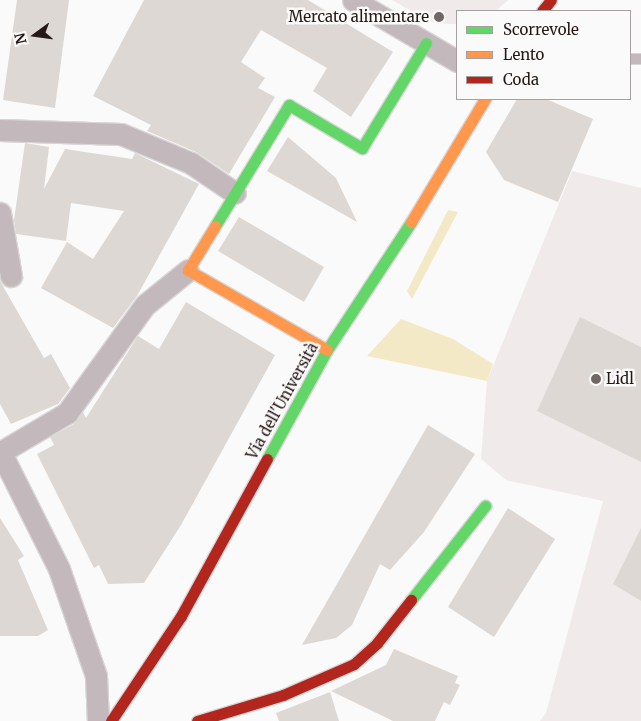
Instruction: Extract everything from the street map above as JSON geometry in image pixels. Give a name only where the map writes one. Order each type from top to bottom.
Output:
[{"type":"street","points":[[353,0],[456,60]]},
{"type":"street","points":[[98,721],[96,676],[59,569],[1,452],[67,412],[145,305],[188,270],[289,105],[362,148],[426,43]]},
{"type":"street","name":"Via dell'Università","points":[[111,721],[181,616],[327,350],[388,260],[484,100]]},
{"type":"street","points":[[0,130],[121,134],[191,164],[236,193]]},
{"type":"street","points":[[0,213],[11,276]]},
{"type":"street","points":[[188,270],[327,350]]},
{"type":"street","points":[[198,721],[283,695],[354,664],[377,643],[485,506]]},
{"type":"shaded area","name":"Mercato alimentare","points":[[392,0],[508,0],[497,10],[456,10],[456,24],[430,22]]},
{"type":"shaded area","points":[[572,171],[641,188],[641,721],[540,721],[546,713],[603,501],[506,480],[481,459],[487,381]]},
{"type":"shaded area","points":[[448,210],[458,212],[412,299],[407,291]]},
{"type":"shaded area","points":[[401,319],[453,339],[493,364],[487,381],[367,356]]},
{"type":"building","points":[[17,0],[69,0],[55,108],[3,100]]},
{"type":"building","points":[[144,0],[308,0],[393,52],[351,117],[313,91],[327,68],[261,30],[241,62],[265,78],[258,88],[275,97],[229,174],[196,152],[147,131],[151,125],[93,96]]},
{"type":"building","points":[[516,100],[548,100],[593,119],[558,202],[504,180],[486,152]]},
{"type":"building","points":[[288,137],[336,178],[357,222],[267,171]]},
{"type":"building","points":[[25,143],[49,147],[44,189],[65,149],[132,159],[135,153],[199,184],[137,296],[113,328],[41,288],[67,242],[93,259],[124,211],[71,203],[66,241],[16,234],[14,220]]},
{"type":"building","points":[[239,217],[324,267],[304,302],[218,251]]},
{"type":"building","points":[[0,281],[44,358],[51,354],[70,388],[58,404],[11,424],[0,404]]},
{"type":"building","points":[[186,302],[275,355],[181,525],[144,583],[108,584],[99,565],[94,568],[37,454],[54,445],[50,437],[74,424],[83,412],[86,418],[138,336],[159,349]]},
{"type":"building","name":"Lidl","points":[[580,317],[641,347],[641,462],[537,411]]},
{"type":"building","points":[[428,425],[475,454],[424,532],[390,570],[380,564],[352,625],[336,638],[302,645]]},
{"type":"building","points":[[508,508],[555,539],[494,637],[448,607]]},
{"type":"building","points":[[0,518],[24,556],[18,560],[48,630],[38,636],[0,636]]},
{"type":"building","points":[[641,528],[641,601],[613,584]]},
{"type":"building","points":[[394,649],[458,676],[455,683],[460,685],[450,705],[444,702],[435,721],[393,721],[331,691],[386,665]]},
{"type":"building","points":[[330,692],[339,721],[279,721],[276,713]]},
{"type":"traffic: fast","points":[[215,226],[289,105],[362,148],[426,43]]},
{"type":"traffic: fast","points":[[267,459],[327,350],[411,222]]},
{"type":"traffic: fast","points":[[411,600],[485,506]]},
{"type":"traffic: slow","points":[[411,222],[484,100]]},
{"type":"traffic: slow","points":[[215,226],[188,270],[327,350]]},
{"type":"traffic: jam","points":[[543,10],[551,0]]},
{"type":"traffic: jam","points":[[111,721],[181,616],[267,459]]},
{"type":"traffic: jam","points":[[197,721],[283,695],[354,664],[377,643],[411,600]]},
{"type":"place","name":"Mercato alimentare","points":[[439,17]]},
{"type":"place","name":"Lidl","points":[[596,379]]}]
